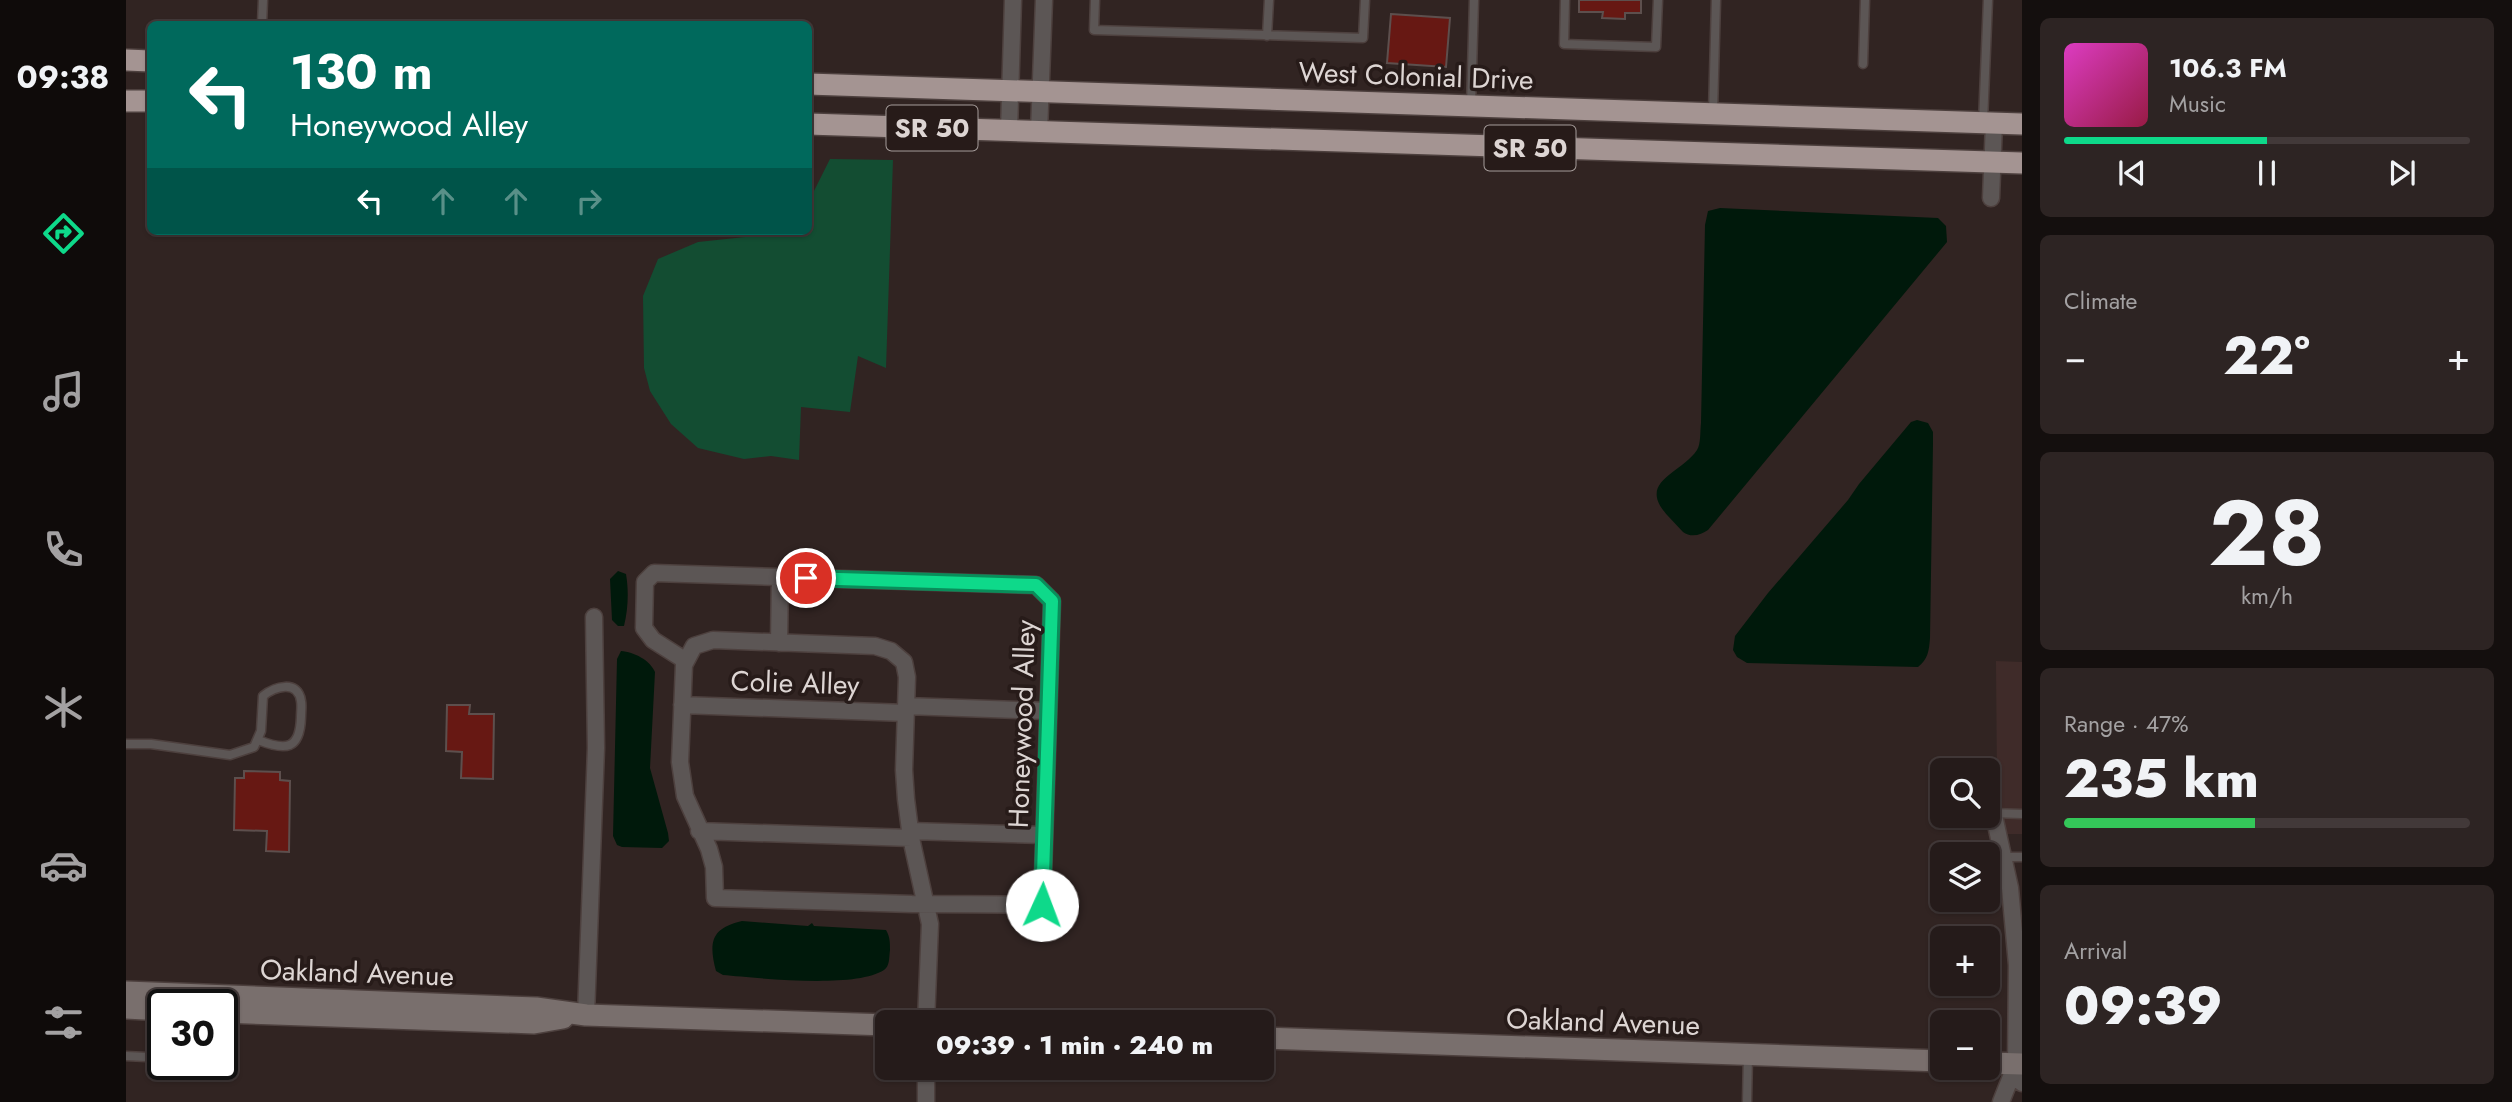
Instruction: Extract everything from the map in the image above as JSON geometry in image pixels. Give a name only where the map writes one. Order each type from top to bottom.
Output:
[{"type":"highway","points":[[126,60],[147,61]]},
{"type":"highway","name":"West Colonial Drive","points":[[812,83],[2022,124]]},
{"type":"highway","points":[[126,100],[147,101]]},
{"type":"highway","name":"SR 50","points":[[812,124],[2022,163]]},
{"type":"street","points":[[1009,131],[1013,0]]},
{"type":"street","points":[[1039,132],[1044,0]]},
{"type":"street","points":[[1989,122],[1993,163],[1991,198]]},
{"type":"street","name":"Honeywood Alley","points":[[686,661],[653,640],[644,628],[645,582],[654,573],[1036,585],[1052,601],[1042,905],[925,904]]},
{"type":"street","points":[[779,643],[780,577]]},
{"type":"street","points":[[586,1015],[596,748],[594,617]]},
{"type":"street","points":[[925,904],[715,898],[714,867],[709,849],[685,796],[680,762],[684,665],[694,646],[713,640],[875,646],[891,651],[904,662],[907,677],[904,770],[911,834],[930,923],[926,1010]]},
{"type":"street","name":"Colie Alley","points":[[682,705],[1048,711]]},
{"type":"street","points":[[1996,828],[2010,888],[2017,965],[2020,1070],[2001,1097],[2001,1102]]},
{"type":"street","points":[[699,831],[1044,835]]},
{"type":"street","name":"Oakland Avenue","points":[[126,992],[536,1008],[586,1015],[875,1025]]},
{"type":"street","points":[[126,1008],[147,1009]]},
{"type":"street","name":"Oakland Avenue","points":[[238,1013],[534,1023],[586,1015]]},
{"type":"street","name":"Oakland Avenue","points":[[1274,1038],[1930,1061]]},
{"type":"street","points":[[2000,1066],[2020,1070]]},
{"type":"street","points":[[926,1080],[926,1102]]},
{"type":"lane","points":[[262,21],[263,0]]},
{"type":"lane","points":[[1094,0],[1094,30],[1363,38],[1365,0]]},
{"type":"lane","points":[[1267,36],[1269,0]]},
{"type":"lane","points":[[1471,106],[1474,0]]},
{"type":"lane","points":[[1565,0],[1564,44],[1656,47],[1658,0]]},
{"type":"lane","points":[[1713,114],[1716,0]]},
{"type":"lane","points":[[1863,64],[1865,0]]},
{"type":"lane","points":[[1988,0],[1989,122]]},
{"type":"lane","points":[[126,744],[152,744],[230,755],[254,747],[258,740],[263,696],[272,688],[286,686],[296,691],[301,699],[300,734],[292,744],[284,746],[258,740]]},
{"type":"lane","points":[[2000,813],[2022,814]]},
{"type":"lane","points":[[2003,857],[2022,857]]},
{"type":"lane","points":[[1747,1102],[1748,1055]]},
{"type":"lane","points":[[126,1056],[146,1057]]},
{"type":"shaded area","points":[[1720,208],[1938,218],[1946,226],[1947,242],[1708,530],[1693,535],[1683,532],[1668,516],[1659,504],[1657,494],[1664,479],[1690,459],[1699,444],[1705,225],[1708,211]]},
{"type":"shaded area","points":[[1917,420],[1928,423],[1933,432],[1930,638],[1924,661],[1918,667],[1747,663],[1737,657],[1733,650],[1735,636],[1911,422]]},
{"type":"shaded area","points":[[618,571],[626,574],[627,581],[628,600],[624,626],[618,626],[612,620],[610,579]]},
{"type":"shaded area","points":[[621,651],[641,657],[655,672],[650,768],[668,833],[669,841],[662,848],[622,847],[617,845],[613,836],[617,659]]},
{"type":"shaded area","points":[[1996,661],[2022,662],[2022,834],[2007,834],[2000,803],[2000,758],[1997,758]]},
{"type":"shaded area","points":[[742,921],[808,926],[812,923],[814,926],[886,930],[890,942],[888,964],[884,970],[870,976],[830,981],[723,975],[716,971],[712,952],[715,937],[724,928]]},
{"type":"green space","points":[[830,159],[893,160],[886,368],[858,356],[850,412],[801,407],[799,460],[771,456],[744,459],[698,448],[671,424],[650,391],[644,368],[643,296],[658,259],[698,242],[756,235],[812,235],[812,195]]},
{"type":"building","points":[[1579,0],[1641,0],[1641,13],[1625,13],[1625,19],[1602,18],[1603,12],[1579,12]]},
{"type":"building","points":[[1391,14],[1450,18],[1446,67],[1387,63]]},
{"type":"building","points":[[447,705],[470,705],[469,714],[494,714],[493,779],[461,778],[462,752],[446,751]]},
{"type":"building","points":[[244,771],[280,772],[280,780],[290,781],[289,852],[266,851],[267,831],[234,830],[235,778],[244,778]]},
{"type":"route","points":[[806,578],[1036,585],[1052,601],[1042,905]]}]
